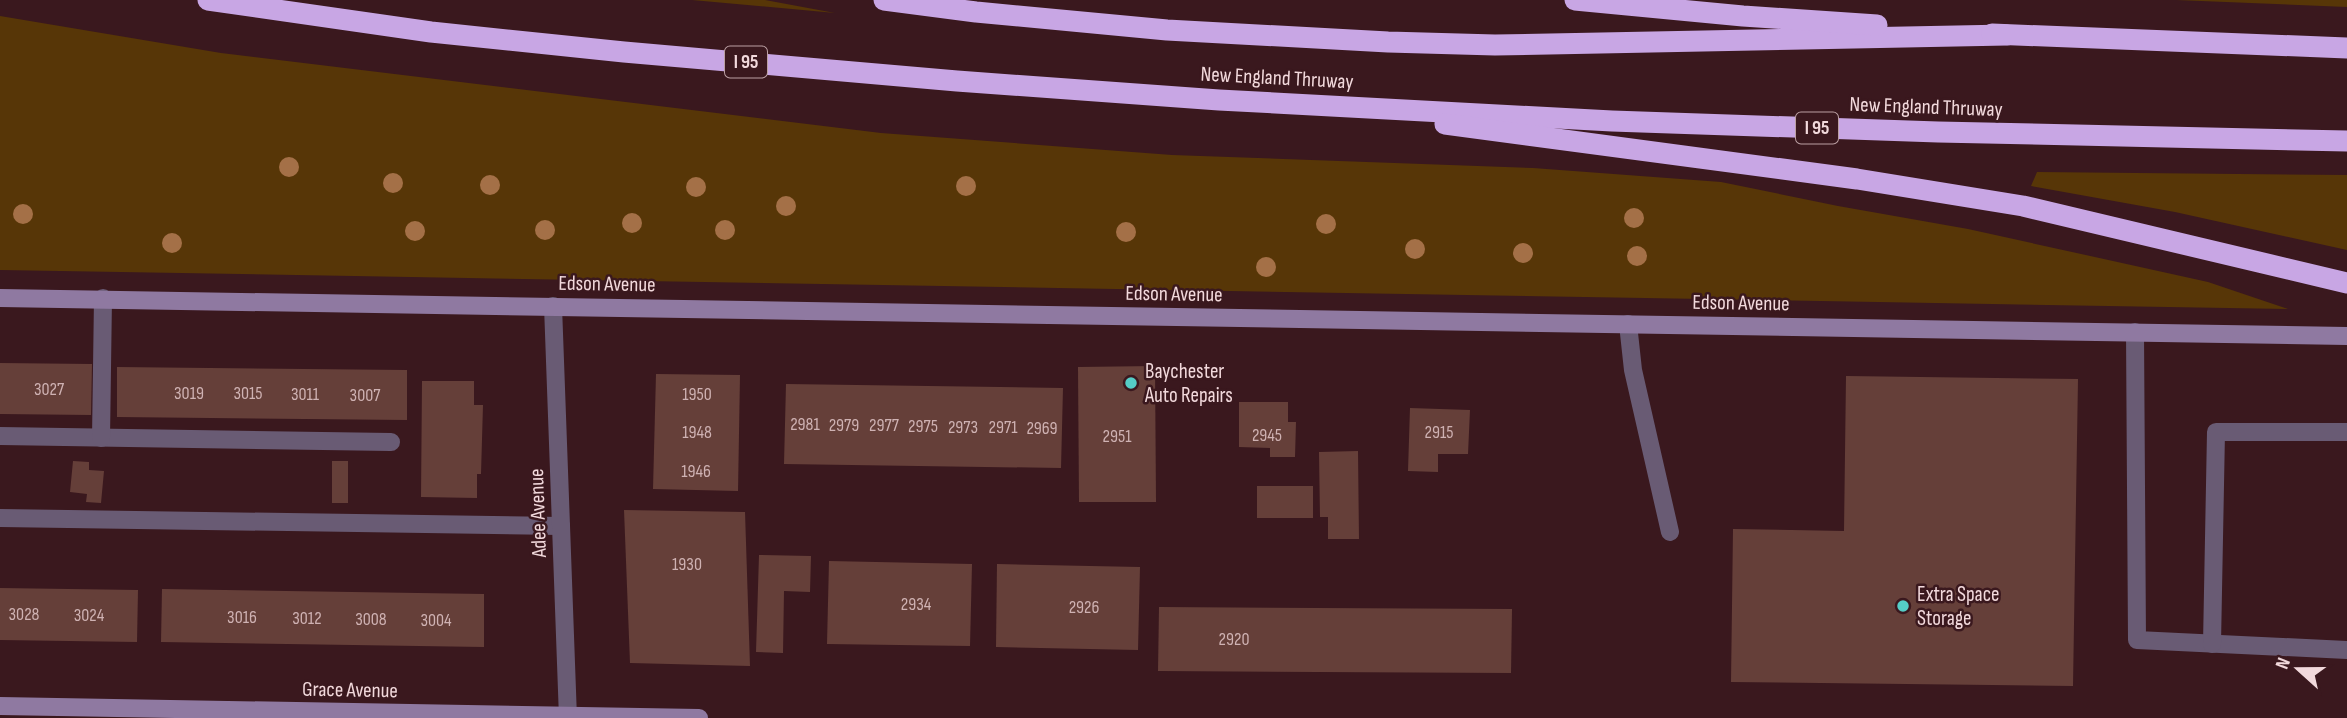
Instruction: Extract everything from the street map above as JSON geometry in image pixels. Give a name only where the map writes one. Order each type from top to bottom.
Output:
[{"type":"highway","name":"New England Thruway","points":[[208,0],[431,32],[624,52],[943,80],[1287,103],[1612,121],[1938,132],[2347,141]]},
{"type":"highway","points":[[884,0],[976,12],[1167,30],[1388,42],[1495,45],[2007,35]]},
{"type":"highway","points":[[1574,0],[1743,16],[2007,35],[2347,48]]},
{"type":"highway","points":[[1287,103],[1843,178],[2023,206],[2347,283]]},
{"type":"main road","name":"Edson Avenue","points":[[0,298],[2347,336]]},
{"type":"main road","name":"Grace Avenue","points":[[0,706],[699,718]]},
{"type":"street","points":[[101,438],[103,298]]},
{"type":"street","name":"Adee Avenue","points":[[553,306],[568,717]]},
{"type":"street","points":[[1628,324],[1633,370],[1670,531]]},
{"type":"street","points":[[2135,332],[2137,640],[2347,650]]},
{"type":"street","points":[[2212,644],[2216,432],[2347,432]]},
{"type":"street","points":[[0,436],[391,442]]},
{"type":"street","points":[[0,518],[561,526]]},
{"type":"shaded area","points":[[692,0],[765,0],[835,13]]},
{"type":"shaded area","points":[[2176,0],[2347,0],[2347,7]]},
{"type":"shaded area","points":[[0,16],[221,53],[881,133],[1172,155],[1533,168],[1721,182],[1968,229],[2208,282],[2288,309],[0,270]]},
{"type":"shaded area","points":[[2037,172],[2347,175],[2347,250],[2175,212],[2031,186]]},
{"type":"building","points":[[0,363],[92,364],[91,415],[0,414]]},
{"type":"building","points":[[1155,366],[1156,502],[1079,502],[1078,367]]},
{"type":"building","points":[[117,367],[407,370],[407,420],[117,417]]},
{"type":"building","points":[[656,374],[740,375],[738,491],[653,489]]},
{"type":"building","name":"Extra Space Storage","points":[[1846,376],[2078,379],[2073,686],[1731,682],[1733,529],[1844,531]]},
{"type":"building","points":[[422,381],[474,381],[474,405],[483,405],[481,474],[477,474],[477,498],[421,497]]},
{"type":"building","points":[[786,384],[1063,388],[1061,468],[784,464]]},
{"type":"building","points":[[1239,402],[1288,402],[1288,422],[1296,422],[1295,457],[1270,457],[1270,448],[1239,447]]},
{"type":"building","points":[[1410,408],[1470,410],[1468,454],[1438,454],[1438,472],[1408,471]]},
{"type":"building","points":[[1358,451],[1359,539],[1328,539],[1328,517],[1320,517],[1319,452]]},
{"type":"building","points":[[73,461],[89,462],[89,470],[104,471],[101,503],[86,502],[87,494],[70,492]]},
{"type":"building","points":[[332,461],[348,461],[348,503],[332,503]]},
{"type":"building","points":[[1257,486],[1313,486],[1313,518],[1257,518]]},
{"type":"building","points":[[624,510],[745,512],[750,666],[630,663]]},
{"type":"building","points":[[759,555],[811,556],[810,592],[784,591],[783,653],[756,652]]},
{"type":"building","points":[[829,561],[972,564],[970,646],[827,644]]},
{"type":"building","points":[[997,564],[1140,567],[1138,650],[996,647]]},
{"type":"building","points":[[0,588],[138,590],[137,642],[0,640]]},
{"type":"building","points":[[162,589],[484,594],[484,647],[161,642]]},
{"type":"building","points":[[1159,607],[1512,609],[1511,673],[1158,671]]},
{"type":"place","name":"Baychester Auto Repairs","points":[[1131,383]]},
{"type":"place","name":"Extra Space Storage","points":[[1903,606]]}]
